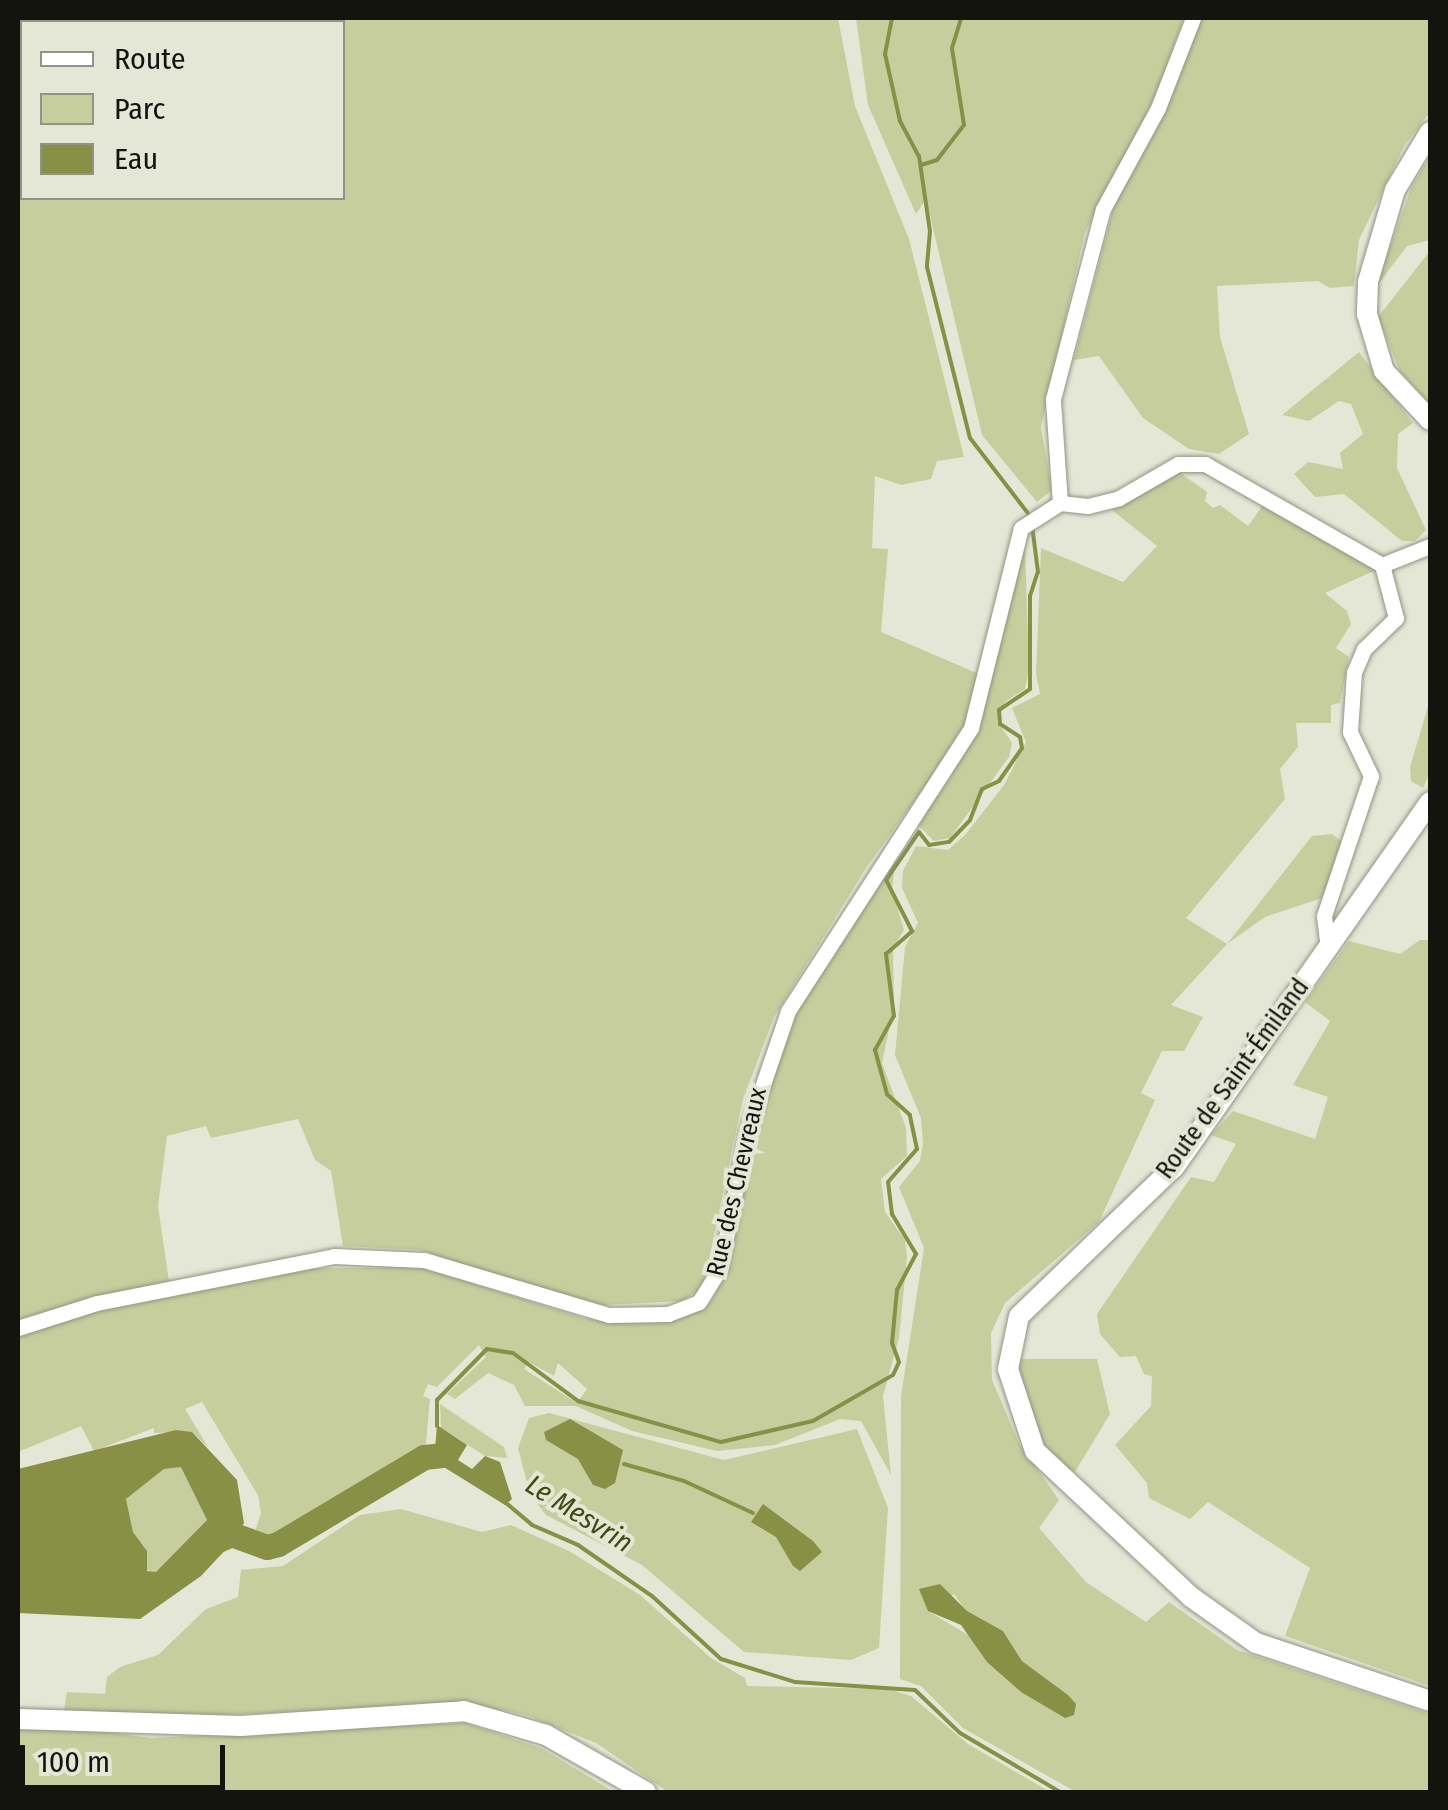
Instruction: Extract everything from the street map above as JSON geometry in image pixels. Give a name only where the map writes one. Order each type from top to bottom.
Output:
[{"type":"main road","points":[[1430,132],[1395,190],[1368,282],[1366,314],[1384,371],[1430,420]]},
{"type":"main road","name":"Route de Saint-Émiland","points":[[1430,802],[1174,1167],[1025,1307],[1012,1334],[1008,1370],[1035,1450],[1190,1597],[1256,1644],[1430,1701]]},
{"type":"main road","points":[[18,1719],[241,1726],[464,1711],[546,1735],[646,1792]]},
{"type":"street","points":[[1193,18],[1158,108],[1102,209],[1053,398],[1060,502],[1104,502],[1178,464],[1205,464],[1382,566],[1396,618],[1364,649],[1354,672],[1350,732],[1371,776],[1329,898],[1322,929],[1328,948]]},
{"type":"street","name":"Rue des Chevreaux","points":[[18,1328],[97,1303],[334,1256],[424,1260],[609,1315],[668,1314],[699,1302],[720,1268],[746,1131],[788,1011],[971,728],[1008,568],[1031,518],[1060,502]]},
{"type":"street","points":[[1382,566],[1430,546]]},
{"type":"green space","points":[[18,18],[838,18],[855,106],[909,239],[964,457],[937,461],[931,479],[901,485],[875,476],[872,548],[888,549],[881,632],[979,674],[962,735],[866,868],[774,1017],[743,1099],[703,1287],[682,1301],[605,1305],[559,1298],[421,1250],[343,1246],[331,1171],[315,1160],[298,1119],[211,1138],[206,1126],[167,1136],[158,1206],[169,1281],[18,1319]]},
{"type":"green space","points":[[856,18],[1184,18],[1155,97],[1085,232],[1041,427],[1052,490],[1037,502],[982,435],[926,199],[916,214],[868,105]]},
{"type":"green space","points":[[1202,18],[1430,18],[1430,112],[1404,146],[1359,240],[1354,286],[1330,288],[1318,281],[1217,286],[1220,337],[1249,434],[1219,454],[1189,449],[1143,418],[1099,356],[1074,360],[1115,202]]},
{"type":"green space","points":[[1430,156],[1430,240],[1407,246],[1376,287],[1411,188]]},
{"type":"green space","points":[[1430,251],[1430,404],[1400,371],[1378,317]]},
{"type":"green space","points":[[1359,352],[1413,423],[1398,434],[1397,468],[1426,530],[1415,541],[1402,541],[1344,494],[1315,497],[1294,474],[1308,462],[1343,469],[1340,453],[1363,434],[1351,404],[1339,401],[1309,421],[1282,415]]},
{"type":"green space","points":[[1179,472],[1207,492],[1205,501],[1213,508],[1220,505],[1248,526],[1263,505],[1376,570],[1325,593],[1347,611],[1351,624],[1336,648],[1349,657],[1340,703],[1331,705],[1331,723],[1296,723],[1298,747],[1280,769],[1285,799],[1186,918],[1227,944],[1171,1005],[1203,1017],[1184,1051],[1162,1051],[1141,1093],[1155,1100],[1099,1222],[1005,1303],[991,1333],[992,1380],[1019,1443],[1059,1500],[1039,1528],[1086,1582],[1146,1622],[1169,1602],[1237,1650],[1430,1714],[1430,1792],[1076,1792],[963,1728],[921,1686],[900,1679],[901,1396],[924,1248],[899,1187],[920,1161],[923,1143],[921,1118],[895,1055],[905,947],[918,923],[902,888],[903,871],[916,846],[948,850],[965,835],[1004,785],[1026,742],[1012,708],[1040,694],[1036,674],[1041,548],[1123,582],[1157,546],[1112,510]],"holes":[[[954,1594],[966,1611],[1003,1631],[1022,1661],[1068,1695],[928,1611]]]},
{"type":"green space","points":[[1025,548],[1029,669],[1025,689],[1005,702],[997,721],[1012,743],[1009,757],[950,838],[934,841],[917,824],[950,778],[985,706]]},
{"type":"green space","points":[[1430,700],[1430,772],[1423,788],[1411,781],[1410,767]]},
{"type":"green space","points":[[1332,834],[1342,842],[1322,898],[1265,917],[1227,944],[1312,836]]},
{"type":"green space","points":[[908,835],[895,864],[892,889],[904,930],[893,948],[894,1006],[882,1063],[906,1128],[907,1156],[881,1179],[885,1212],[905,1240],[907,1257],[899,1338],[883,1396],[891,1475],[861,1421],[840,1419],[775,1445],[717,1451],[632,1431],[576,1406],[525,1406],[514,1385],[488,1373],[455,1399],[447,1394],[486,1357],[479,1345],[437,1387],[428,1384],[423,1396],[430,1399],[426,1443],[406,1476],[344,1497],[286,1534],[272,1552],[250,1548],[261,1513],[258,1495],[202,1402],[185,1409],[208,1447],[192,1432],[154,1433],[154,1428],[94,1451],[81,1426],[18,1452],[18,1336],[95,1310],[276,1269],[420,1267],[586,1319],[632,1323],[669,1322],[710,1303],[730,1267],[761,1099],[794,1007]],"holes":[[[529,1362],[554,1376],[558,1363],[587,1389],[577,1403],[524,1369]]]},
{"type":"green space","points":[[1420,940],[1430,940],[1430,1686],[1285,1636],[1310,1568],[1208,1502],[1190,1519],[1149,1498],[1147,1483],[1115,1445],[1151,1406],[1152,1376],[1144,1374],[1136,1356],[1120,1357],[1100,1334],[1097,1314],[1191,1177],[1214,1182],[1236,1144],[1211,1135],[1233,1111],[1315,1139],[1328,1097],[1293,1085],[1330,1021],[1305,1002],[1349,941],[1400,954]]},
{"type":"green space","points":[[1015,1359],[1097,1359],[1110,1414],[1075,1472],[1057,1463],[1042,1442]]},
{"type":"green space","points":[[440,1404],[504,1447],[507,1458],[485,1456],[441,1428]]},
{"type":"green space","points":[[549,1413],[724,1460],[857,1429],[888,1508],[879,1648],[851,1660],[744,1652],[642,1565],[546,1515],[530,1494],[518,1448],[529,1418]]},
{"type":"green space","points":[[182,1466],[207,1520],[156,1573],[146,1570],[147,1551],[133,1532],[126,1499],[164,1469]]},
{"type":"green space","points":[[401,1509],[482,1532],[511,1525],[569,1551],[640,1595],[711,1658],[745,1678],[747,1686],[888,1689],[911,1696],[968,1744],[1050,1792],[668,1792],[596,1743],[526,1715],[468,1703],[180,1717],[64,1710],[67,1692],[105,1694],[107,1677],[120,1667],[158,1655],[206,1609],[238,1597],[241,1570],[283,1566],[360,1515]]},
{"type":"green space","points":[[465,1723],[541,1748],[614,1792],[18,1792],[18,1730],[70,1728],[152,1738]]},
{"type":"water","points":[[570,1419],[623,1450],[615,1483],[605,1489],[593,1485],[578,1459],[546,1440],[544,1432]]},
{"type":"water","points":[[437,1425],[467,1445],[458,1460],[472,1469],[485,1456],[500,1462],[512,1499],[505,1505],[434,1461]]},
{"type":"water","points":[[176,1430],[192,1432],[237,1480],[244,1523],[201,1576],[140,1619],[18,1613],[18,1469]],"holes":[[[181,1467],[207,1520],[156,1572],[147,1571],[147,1551],[133,1532],[126,1499],[164,1469]]]},
{"type":"water","points":[[763,1504],[822,1552],[800,1571],[776,1537],[751,1522]]},
{"type":"water","points":[[940,1584],[967,1611],[1003,1631],[1022,1661],[1076,1704],[1074,1715],[1065,1718],[1021,1692],[987,1662],[961,1625],[928,1611],[919,1589]]},
{"type":"waterway","points":[[892,18],[885,54],[900,121],[919,156],[930,231],[927,267],[970,438],[1030,516]]},
{"type":"waterway","points":[[921,165],[937,160],[964,125],[952,48],[961,18]]},
{"type":"waterway","points":[[437,1426],[437,1400],[487,1349],[513,1353],[578,1401],[721,1442],[813,1421],[893,1375],[899,1362],[892,1343],[897,1290],[916,1254],[892,1214],[888,1182],[917,1149],[910,1115],[887,1094],[875,1050],[894,1016],[886,954],[912,931],[886,880],[919,832],[929,845],[949,842],[970,820],[982,789],[999,781],[1022,748],[1020,737],[1000,724],[999,710],[1030,689],[1030,596],[1038,572],[1032,525]]},
{"type":"waterway","name":"Le Mesvrin","points":[[209,1544],[231,1534],[267,1547],[278,1544],[424,1457],[442,1455]]},
{"type":"waterway","points":[[624,1464],[684,1481],[753,1513]]},
{"type":"waterway","name":"Le Mesvrin","points":[[506,1503],[532,1525],[578,1545],[652,1596],[721,1659],[795,1682],[915,1690],[960,1733],[1060,1792]]}]
